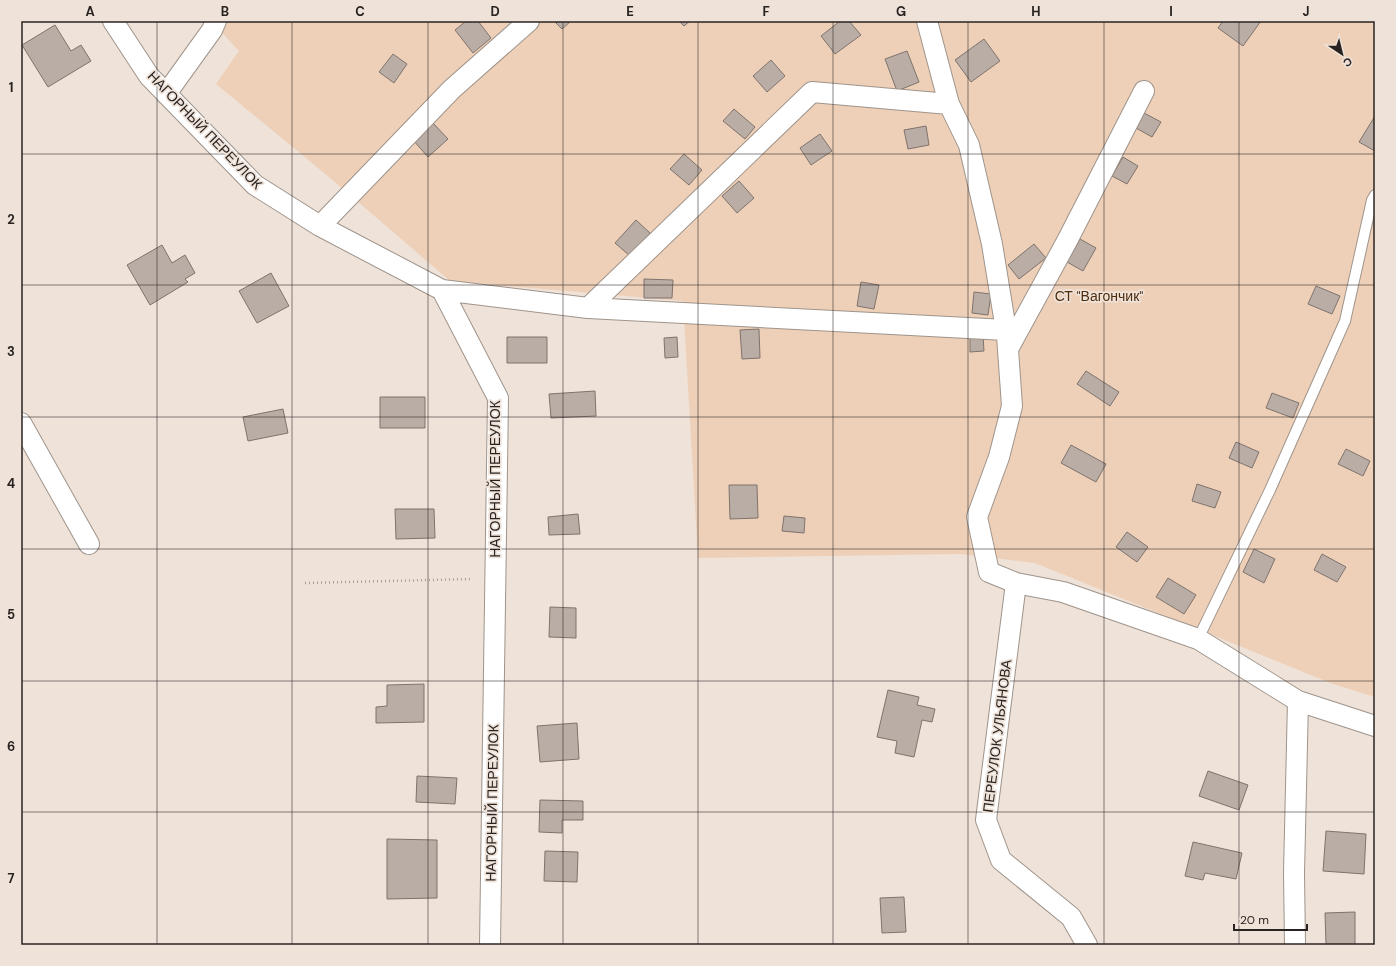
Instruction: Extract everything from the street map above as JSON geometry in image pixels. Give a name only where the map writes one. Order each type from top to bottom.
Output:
[{"type":"street","name":"НАГОРНЫЙ ПЕРЕУЛОК","points":[[114,21],[149,76],[255,185],[320,226],[442,290],[498,398],[490,945]]},
{"type":"street","points":[[166,94],[212,30],[216,21]]},
{"type":"street","points":[[320,226],[452,89],[529,21]]},
{"type":"street","points":[[927,21],[949,104],[969,145],[992,244],[1007,339],[1012,406],[999,457],[977,517],[989,572],[1016,583],[1063,592],[1198,638],[1298,701],[1375,726]]},
{"type":"street","points":[[1007,339],[1067,241],[1144,91]]},
{"type":"street","points":[[588,308],[812,92],[949,104]]},
{"type":"street","points":[[442,290],[588,308],[1007,339]]},
{"type":"street","points":[[21,423],[89,544]]},
{"type":"street","name":"ПЕРЕУЛОК УЛЬЯНОВА","points":[[1016,583],[986,820],[1001,860],[1071,917],[1087,945]]},
{"type":"street","points":[[1295,945],[1294,872],[1298,701]]},
{"type":"lane","points":[[1198,638],[1270,490],[1345,321],[1372,200],[1375,195]]},
{"type":"path","points":[[305,583],[495,578]]},
{"type":"green space","name":"СТ \"Вагончик\"","points":[[211,21],[1375,21],[1375,697],[1333,684],[1035,563],[961,554],[698,558],[683,301],[450,281],[335,182],[216,84],[239,51]]},
{"type":"building","points":[[466,21],[478,21],[491,38],[473,53],[455,30]]},
{"type":"building","points":[[554,21],[571,21],[562,29]]},
{"type":"building","points":[[679,21],[690,21],[684,26]]},
{"type":"building","points":[[840,21],[849,21],[861,35],[835,54],[821,36]]},
{"type":"building","points":[[1223,21],[1261,21],[1243,46],[1218,28]]},
{"type":"building","points":[[55,25],[71,51],[81,45],[91,61],[48,87],[22,45]]},
{"type":"building","points":[[984,39],[1000,61],[971,82],[955,60]]},
{"type":"building","points":[[907,51],[919,82],[897,91],[885,59]]},
{"type":"building","points":[[393,54],[407,64],[394,83],[379,72]]},
{"type":"building","points":[[771,60],[785,76],[767,92],[753,76]]},
{"type":"building","points":[[734,109],[755,127],[745,139],[723,121]]},
{"type":"building","points":[[1144,113],[1161,122],[1152,137],[1136,128]]},
{"type":"building","points":[[1375,116],[1375,151],[1359,142]]},
{"type":"building","points":[[432,122],[448,139],[428,157],[413,140]]},
{"type":"building","points":[[926,126],[929,145],[908,149],[904,130]]},
{"type":"building","points":[[820,134],[832,151],[811,165],[800,148]]},
{"type":"building","points":[[684,154],[702,170],[689,185],[670,169]]},
{"type":"building","points":[[1123,157],[1138,166],[1127,184],[1112,176]]},
{"type":"building","points":[[739,181],[754,198],[737,213],[722,196]]},
{"type":"building","points":[[636,220],[650,233],[630,256],[615,243]]},
{"type":"building","points":[[1080,239],[1096,248],[1083,271],[1067,262]]},
{"type":"building","points":[[1034,244],[1046,258],[1019,279],[1008,265]]},
{"type":"building","points":[[162,245],[172,263],[185,255],[195,273],[185,279],[188,282],[150,305],[127,265]]},
{"type":"building","points":[[271,273],[289,306],[257,323],[239,291]]},
{"type":"building","points":[[644,279],[673,280],[672,298],[644,298]]},
{"type":"building","points":[[861,282],[879,285],[874,309],[857,306]]},
{"type":"building","points":[[1316,286],[1340,296],[1332,314],[1308,304]]},
{"type":"building","points":[[974,292],[991,294],[988,315],[972,313]]},
{"type":"building","points":[[759,329],[760,358],[742,359],[740,330]]},
{"type":"building","points":[[970,336],[983,336],[984,351],[970,352]]},
{"type":"building","points":[[507,337],[547,337],[547,363],[507,363]]},
{"type":"building","points":[[677,337],[678,357],[665,358],[664,338]]},
{"type":"building","points":[[1086,371],[1119,392],[1110,406],[1077,384]]},
{"type":"building","points":[[595,391],[596,416],[551,418],[549,394]]},
{"type":"building","points":[[1272,393],[1299,403],[1293,418],[1266,408]]},
{"type":"building","points":[[380,397],[425,397],[425,428],[380,428]]},
{"type":"building","points":[[283,409],[288,433],[248,441],[243,417]]},
{"type":"building","points":[[1236,442],[1259,452],[1252,468],[1229,458]]},
{"type":"building","points":[[1071,445],[1106,464],[1096,482],[1061,463]]},
{"type":"building","points":[[1346,449],[1370,461],[1363,476],[1338,464]]},
{"type":"building","points":[[1197,484],[1221,492],[1215,508],[1192,501]]},
{"type":"building","points":[[729,485],[757,485],[758,518],[730,519]]},
{"type":"building","points":[[395,509],[434,509],[435,538],[396,539]]},
{"type":"building","points":[[578,514],[580,534],[549,535],[548,517]]},
{"type":"building","points":[[784,516],[805,518],[804,533],[782,531]]},
{"type":"building","points":[[1127,532],[1148,547],[1137,562],[1116,547]]},
{"type":"building","points":[[1254,549],[1275,559],[1264,583],[1243,572]]},
{"type":"building","points":[[1322,554],[1346,567],[1337,582],[1314,570]]},
{"type":"building","points":[[1168,578],[1196,595],[1184,614],[1156,597]]},
{"type":"building","points":[[550,607],[576,608],[576,638],[549,637]]},
{"type":"building","points":[[424,684],[424,722],[376,723],[376,707],[387,706],[387,685]]},
{"type":"building","points":[[888,690],[919,697],[917,705],[935,709],[932,722],[922,720],[914,757],[895,753],[897,741],[877,737]]},
{"type":"building","points":[[577,723],[579,759],[540,762],[537,726]]},
{"type":"building","points":[[1208,771],[1248,785],[1239,810],[1199,796]]},
{"type":"building","points":[[417,776],[457,778],[455,804],[416,802]]},
{"type":"building","points":[[540,800],[583,801],[583,820],[562,820],[562,833],[539,832]]},
{"type":"building","points":[[1326,831],[1366,834],[1364,874],[1323,871]]},
{"type":"building","points":[[387,839],[437,840],[437,898],[387,899]]},
{"type":"building","points":[[1193,842],[1242,853],[1236,879],[1205,873],[1203,880],[1185,876]]},
{"type":"building","points":[[545,851],[578,852],[577,882],[544,881]]},
{"type":"building","points":[[904,897],[906,932],[882,933],[880,898]]},
{"type":"building","points":[[1355,912],[1355,945],[1326,945],[1325,913]]}]
